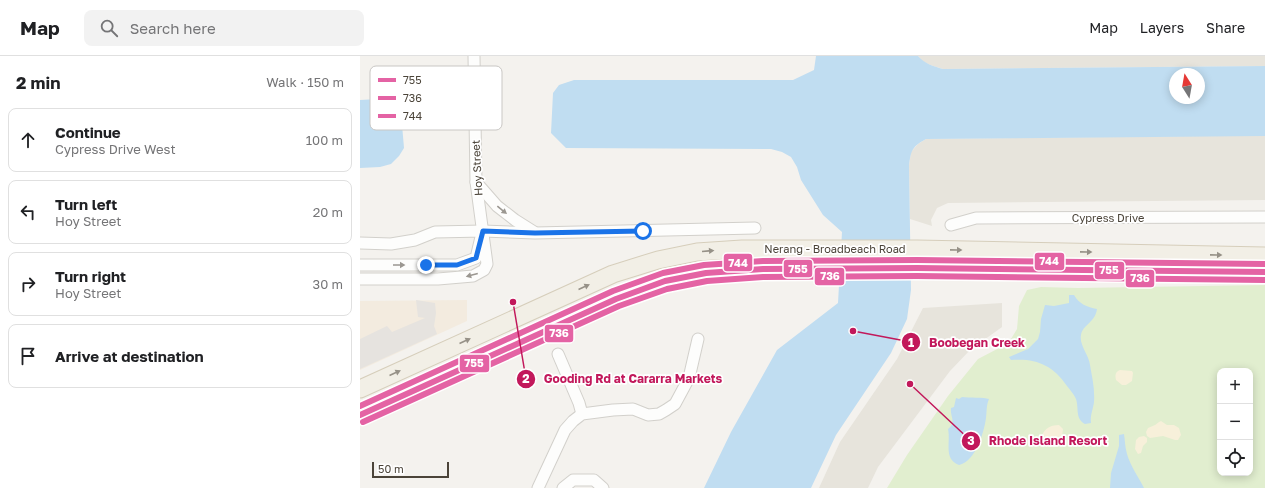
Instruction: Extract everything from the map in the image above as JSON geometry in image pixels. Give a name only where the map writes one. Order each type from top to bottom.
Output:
[{"type":"main road","name":"Nerang - Broadbeach Road","points":[[360,389],[589,284],[635,266],[677,256],[742,249],[917,249],[1265,256]]},
{"type":"main road","name":"Nerang - Broadbeach Road","points":[[360,415],[610,302],[651,286],[684,277],[737,270],[834,268],[1265,272]]},
{"type":"street","name":"Hoy Street","points":[[474,56],[474,66]]},
{"type":"street","name":"Hoy Street","points":[[360,279],[438,279],[473,276],[484,270],[487,264],[476,182],[475,130]]},
{"type":"street","points":[[476,182],[497,206],[535,233]]},
{"type":"street","name":"Cypress Drive","points":[[951,225],[976,218],[1265,217]]},
{"type":"street","points":[[360,243],[391,244],[415,240],[434,232],[483,231],[535,233],[755,228]]},
{"type":"street","name":"Hoy Street","points":[[360,265],[457,265],[476,258],[483,231]]},
{"type":"street","points":[[538,488],[565,430],[582,414],[633,409],[648,415],[659,414],[674,404],[689,378],[698,339]]},
{"type":"street","points":[[558,354],[580,403],[582,414]]},
{"type":"street","points":[[563,488],[573,480],[594,480],[602,488]]},
{"type":"shaded area","points":[[918,56],[1265,56],[1265,66],[943,69],[922,61]]},
{"type":"shaded area","points":[[1265,136],[1265,200],[948,203],[937,208],[931,220],[932,226],[910,219],[909,166],[911,152],[918,144],[926,139]]},
{"type":"shaded area","points":[[416,300],[435,303],[436,313],[434,326],[437,334],[360,369],[360,339],[387,326],[392,332],[425,318],[418,317]]},
{"type":"shaded area","points":[[467,300],[467,321],[360,370],[360,301]]},
{"type":"shaded area","points":[[1002,303],[1002,327],[970,350],[950,371],[878,467],[868,488],[819,488],[840,442],[897,359],[923,308]]},
{"type":"green space","points":[[1265,285],[1265,488],[887,488],[907,455],[948,396],[978,359],[1001,347],[1011,339],[1017,329],[1019,306],[1027,290],[1041,287],[1078,288]]},
{"type":"sand","points":[[1120,370],[1132,371],[1132,381],[1126,385],[1122,385],[1116,380],[1116,374]]},
{"type":"sand","points":[[1161,421],[1167,425],[1174,425],[1179,428],[1181,435],[1178,440],[1163,436],[1150,438],[1147,436],[1146,432],[1148,428]]},
{"type":"sand","points":[[1059,425],[1063,429],[1062,436],[1054,438],[1050,443],[1044,440],[1042,436],[1046,429],[1051,426]]},
{"type":"sand","points":[[1144,436],[1147,438],[1147,442],[1143,446],[1141,453],[1138,454],[1135,449],[1136,440],[1139,437]]},
{"type":"water","points":[[816,56],[918,56],[926,63],[943,69],[1265,66],[1265,136],[926,139],[921,142],[913,150],[909,166],[911,290],[907,319],[891,353],[836,435],[811,488],[704,488],[731,432],[777,350],[838,303],[842,232],[823,215],[801,180],[797,167],[791,157],[782,152],[771,149],[566,148],[551,133],[553,93],[559,85],[574,80],[793,80],[814,70]]},
{"type":"water","points":[[370,99],[370,130],[402,130],[404,148],[391,164],[380,167],[360,168],[360,100]]},
{"type":"water","points":[[1069,295],[1074,295],[1078,301],[1084,305],[1097,309],[1096,314],[1084,328],[1081,335],[1081,342],[1089,361],[1094,392],[1091,423],[1085,424],[1080,419],[1077,402],[1074,395],[1056,373],[1043,364],[1028,360],[1011,360],[1009,357],[1028,349],[1038,339],[1045,305],[1054,306],[1069,303]]},
{"type":"water","points":[[962,397],[989,399],[985,424],[978,445],[970,458],[959,465],[951,459],[949,454],[948,429],[953,422],[951,408],[954,407],[956,398],[959,399]]},
{"type":"water","points":[[1124,434],[1128,458],[1144,488],[1110,488],[1111,473],[1119,446],[1119,435]]},
{"type":"transit line","name":"744","points":[[360,406],[613,291],[663,273],[704,265],[763,261],[917,260],[1265,264]]},
{"type":"transit line","name":"755","points":[[360,415],[616,299],[665,281],[706,273],[763,269],[917,268],[1265,272]]},
{"type":"transit line","name":"736","points":[[363,422],[619,306],[667,289],[707,281],[763,277],[917,276],[1265,280]]},
{"type":"place","name":"Gooding Rd at Cararra Markets","points":[[513,302]]},
{"type":"place","name":"Boobegan Creek","points":[[853,331]]},
{"type":"place","name":"Rhode Island Resort","points":[[910,384]]},
{"type":"route","points":[[426,265],[457,265],[476,258],[483,231],[535,233],[643,231]]}]
